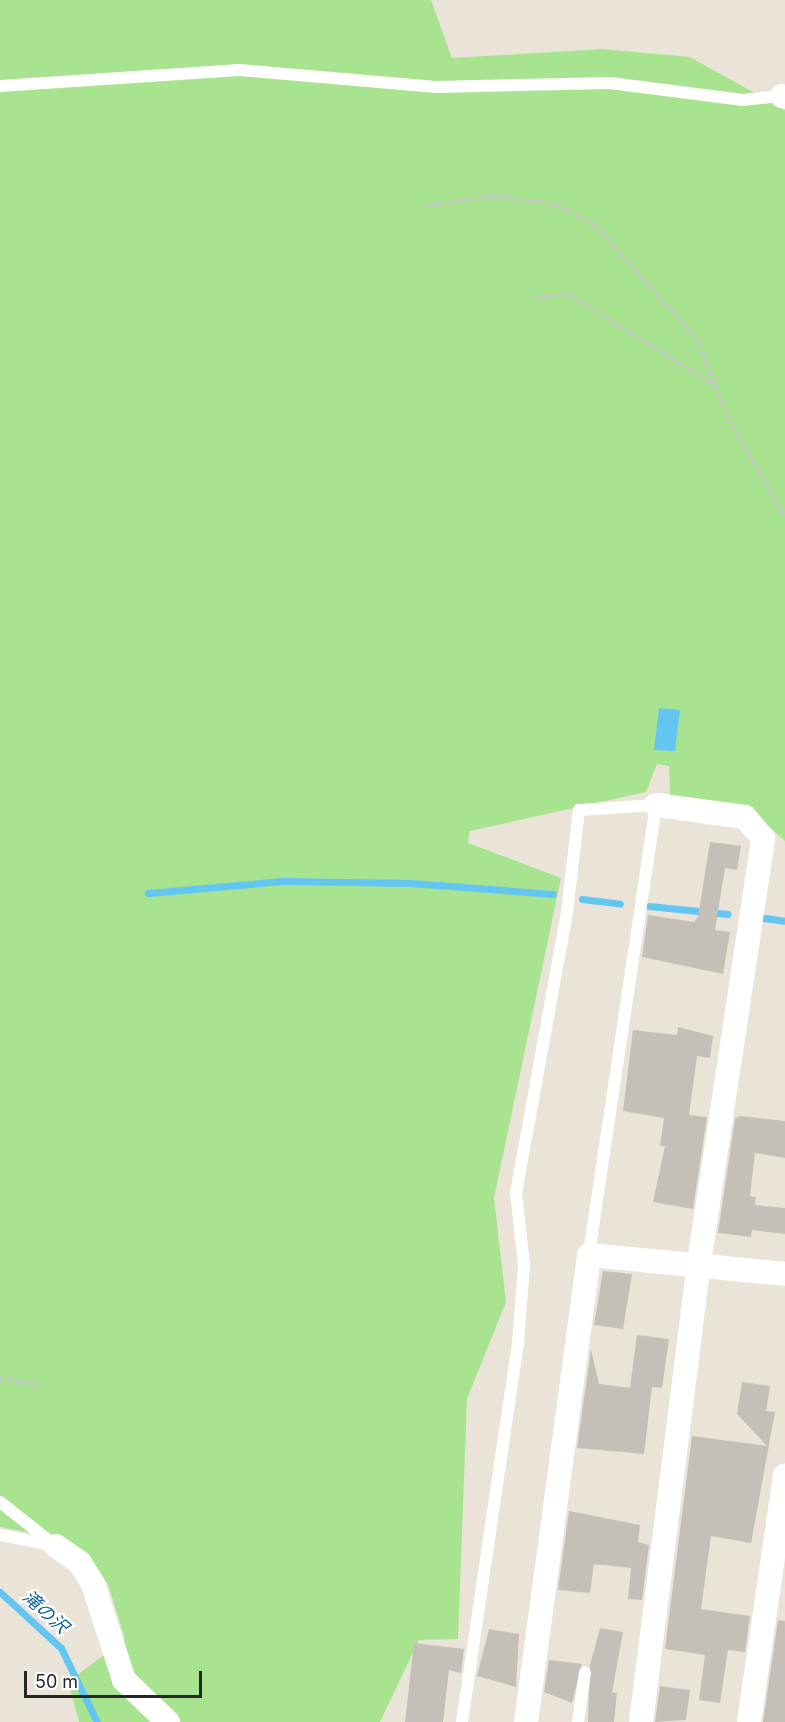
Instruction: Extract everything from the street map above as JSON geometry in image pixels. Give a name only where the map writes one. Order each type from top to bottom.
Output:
[{"type":"street","points":[[641,1722],[699,1263],[763,838],[746,817],[656,805]]},
{"type":"street","points":[[526,1722],[589,1254],[699,1263],[785,1274]]},
{"type":"street","points":[[749,1722],[785,1476]]},
{"type":"street","points":[[56,1546],[80,1563],[93,1584],[124,1680],[168,1722]]},
{"type":"lane","points":[[0,86],[239,70],[436,87],[610,83],[743,100],[784,97]]},
{"type":"lane","points":[[462,1722],[518,1343],[524,1265],[516,1193],[567,912],[579,810],[656,805],[589,1254]]},
{"type":"lane","points":[[0,1502],[56,1546]]},
{"type":"lane","points":[[0,1535],[56,1546]]},
{"type":"lane","points":[[578,1722],[585,1672]]},
{"type":"path","points":[[425,206],[495,196],[556,204],[595,225],[696,337],[729,420],[785,517]]},
{"type":"path","points":[[536,298],[568,294],[717,386]]},
{"type":"path","points":[[0,1378],[40,1386]]},
{"type":"green space","points":[[0,0],[431,0],[452,58],[603,49],[690,57],[785,110],[785,841],[748,808],[670,796],[669,766],[657,764],[646,792],[470,831],[468,843],[561,878],[494,1198],[506,1302],[467,1399],[458,1639],[419,1640],[380,1722],[79,1722],[68,1682],[125,1639],[108,1584],[69,1540],[0,1527]]},
{"type":"water","points":[[659,708],[680,710],[675,751],[654,750]]},
{"type":"building","points":[[710,842],[741,846],[737,870],[725,868],[715,930],[730,932],[723,974],[642,957],[648,915],[694,922],[698,917]]},
{"type":"building","points":[[678,1027],[713,1036],[710,1058],[697,1056],[689,1115],[707,1117],[693,1209],[653,1202],[665,1146],[660,1146],[664,1118],[623,1111],[633,1030],[677,1035]]},
{"type":"building","points":[[740,1116],[785,1121],[785,1158],[755,1153],[750,1196],[756,1197],[755,1205],[785,1208],[785,1234],[752,1230],[751,1237],[718,1233],[735,1119]]},
{"type":"building","points":[[603,1271],[632,1274],[623,1329],[594,1325]]},
{"type":"building","points":[[637,1335],[669,1339],[662,1388],[652,1387],[644,1454],[577,1448],[591,1349],[599,1384],[630,1388]]},
{"type":"building","points":[[742,1382],[770,1386],[766,1411],[775,1412],[751,1543],[711,1536],[701,1609],[750,1616],[745,1652],[728,1650],[720,1703],[699,1700],[705,1655],[665,1649],[692,1436],[767,1446],[737,1414]]},
{"type":"building","points":[[569,1511],[640,1525],[638,1542],[649,1545],[642,1600],[628,1599],[631,1568],[594,1564],[590,1593],[558,1590]]},
{"type":"building","points":[[778,1620],[785,1621],[785,1722],[763,1722]]},
{"type":"building","points":[[600,1628],[623,1632],[612,1692],[617,1693],[614,1722],[588,1722],[590,1665]]},
{"type":"building","points":[[489,1629],[519,1634],[516,1687],[477,1676]]},
{"type":"building","points":[[414,1643],[464,1649],[461,1673],[449,1670],[443,1722],[405,1722]]},
{"type":"building","points":[[549,1660],[582,1664],[572,1703],[544,1692]]},
{"type":"building","points":[[660,1686],[690,1690],[686,1720],[655,1722]]},
{"type":"waterway","points":[[148,893],[282,881],[411,883],[553,894]]},
{"type":"waterway","points":[[582,899],[620,904]]},
{"type":"waterway","points":[[649,906],[728,914]]},
{"type":"waterway","points":[[757,917],[785,921]]},
{"type":"waterway","name":"滝の沢","points":[[0,1592],[61,1648],[97,1722]]}]
